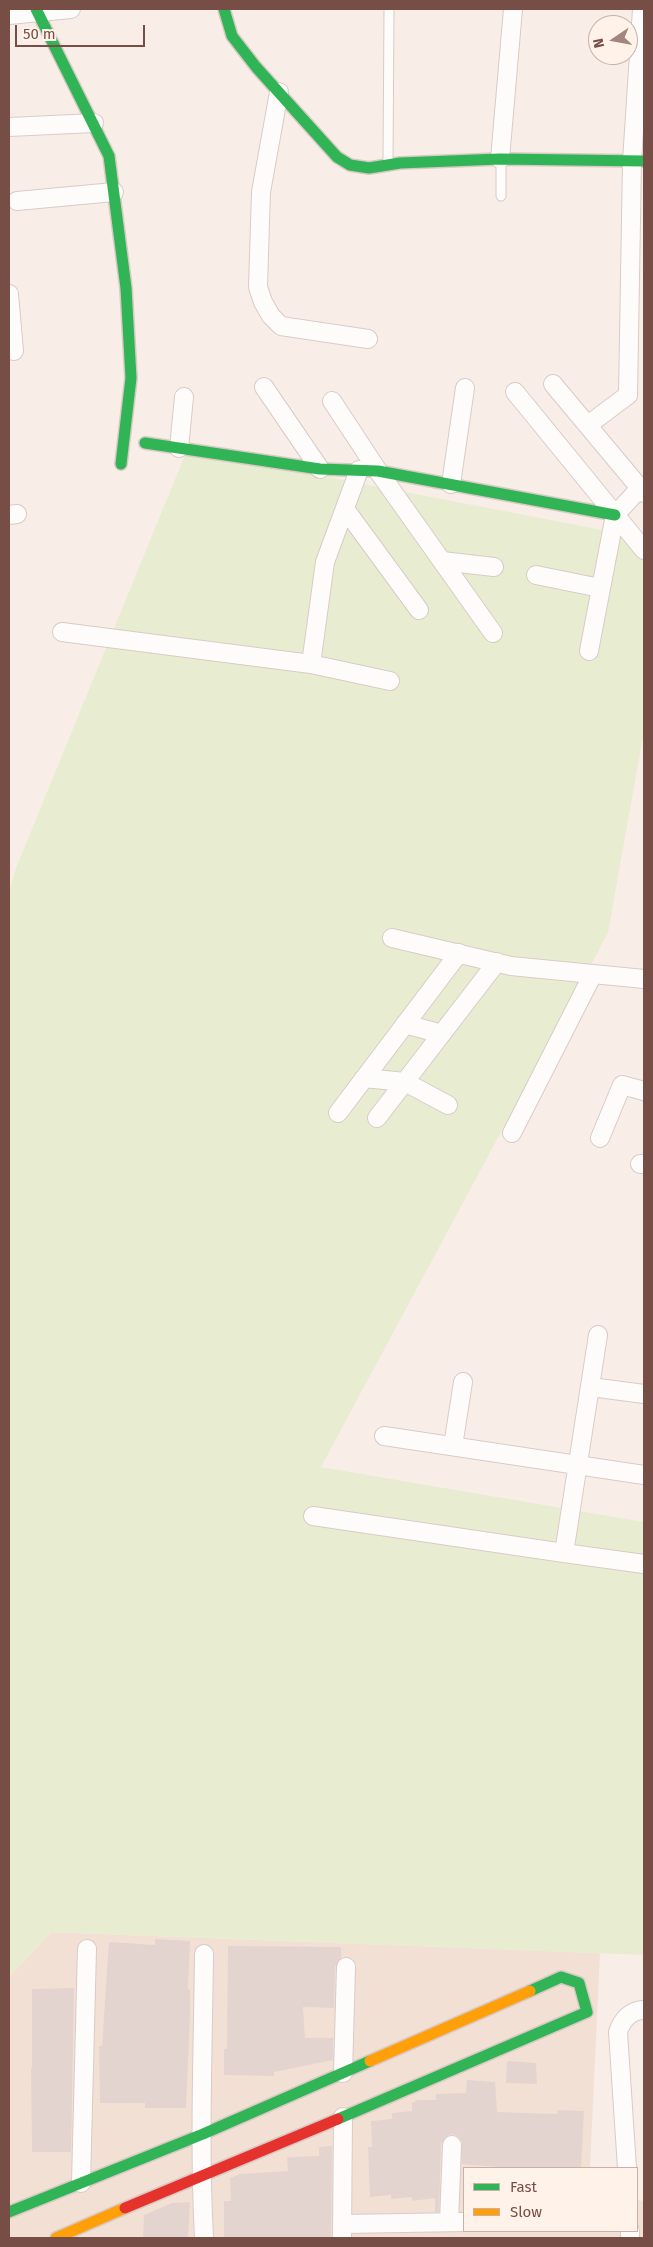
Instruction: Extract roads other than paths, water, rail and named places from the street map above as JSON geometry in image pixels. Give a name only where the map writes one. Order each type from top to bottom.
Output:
[{"type":"street","points":[[9,15],[71,9]]},
{"type":"street","points":[[224,9],[232,36],[256,67],[336,157],[350,165],[370,168],[421,161],[500,159],[638,161]]},
{"type":"street","points":[[500,159],[513,9]]},
{"type":"street","points":[[588,425],[628,395],[638,161],[642,9]]},
{"type":"street","points":[[36,11],[109,156],[126,288],[130,378],[121,464]]},
{"type":"street","points":[[279,92],[261,192],[258,287],[263,302],[271,316],[281,326],[368,340]]},
{"type":"street","points":[[9,127],[94,123]]},
{"type":"street","points":[[17,201],[114,192]]},
{"type":"street","points":[[9,294],[14,351]]},
{"type":"street","points":[[554,384],[642,491],[615,515],[589,651]]},
{"type":"street","points":[[264,386],[320,469]]},
{"type":"street","points":[[451,484],[465,388]]},
{"type":"street","points":[[515,392],[644,550]]},
{"type":"street","points":[[179,448],[184,396]]},
{"type":"street","points":[[332,401],[378,471],[493,633]]},
{"type":"street","points":[[145,444],[320,469],[378,471],[615,515]]},
{"type":"street","points":[[310,664],[325,562],[360,470]]},
{"type":"street","points":[[345,508],[419,610]]},
{"type":"street","points":[[442,561],[494,567]]},
{"type":"street","points":[[536,575],[600,588]]},
{"type":"street","points":[[62,632],[310,664],[390,681]]},
{"type":"street","points":[[392,938],[497,962],[644,979]]},
{"type":"street","points":[[338,1113],[459,954]]},
{"type":"street","points":[[377,1118],[497,962]]},
{"type":"street","points":[[512,1133],[593,974]]},
{"type":"street","points":[[405,1024],[442,1034]]},
{"type":"street","points":[[364,1078],[405,1082],[448,1105]]},
{"type":"street","points":[[600,1138],[622,1085],[644,1091]]},
{"type":"street","points":[[564,1553],[598,1335]]},
{"type":"street","points":[[454,1446],[464,1382]]},
{"type":"street","points":[[591,1387],[644,1394]]},
{"type":"street","points":[[384,1436],[644,1475]]},
{"type":"street","points":[[313,1516],[644,1564]]},
{"type":"street","points":[[81,2183],[87,1949]]},
{"type":"street","points":[[204,1954],[203,2134],[200,2175],[204,2238]]},
{"type":"street","points":[[343,2072],[346,1967]]},
{"type":"street","points":[[9,2212],[203,2134],[561,1976],[579,1983],[587,2012],[343,2117],[200,2175],[85,2232],[56,2238]]},
{"type":"street","points":[[627,2167],[618,2032],[620,2025],[627,2016],[638,2010],[644,2010]]},
{"type":"street","points":[[343,2117],[342,2231],[457,2222],[452,2145]]},
{"type":"lane","points":[[388,165],[390,9]]},
{"type":"lane","points":[[500,159],[501,196]]}]
